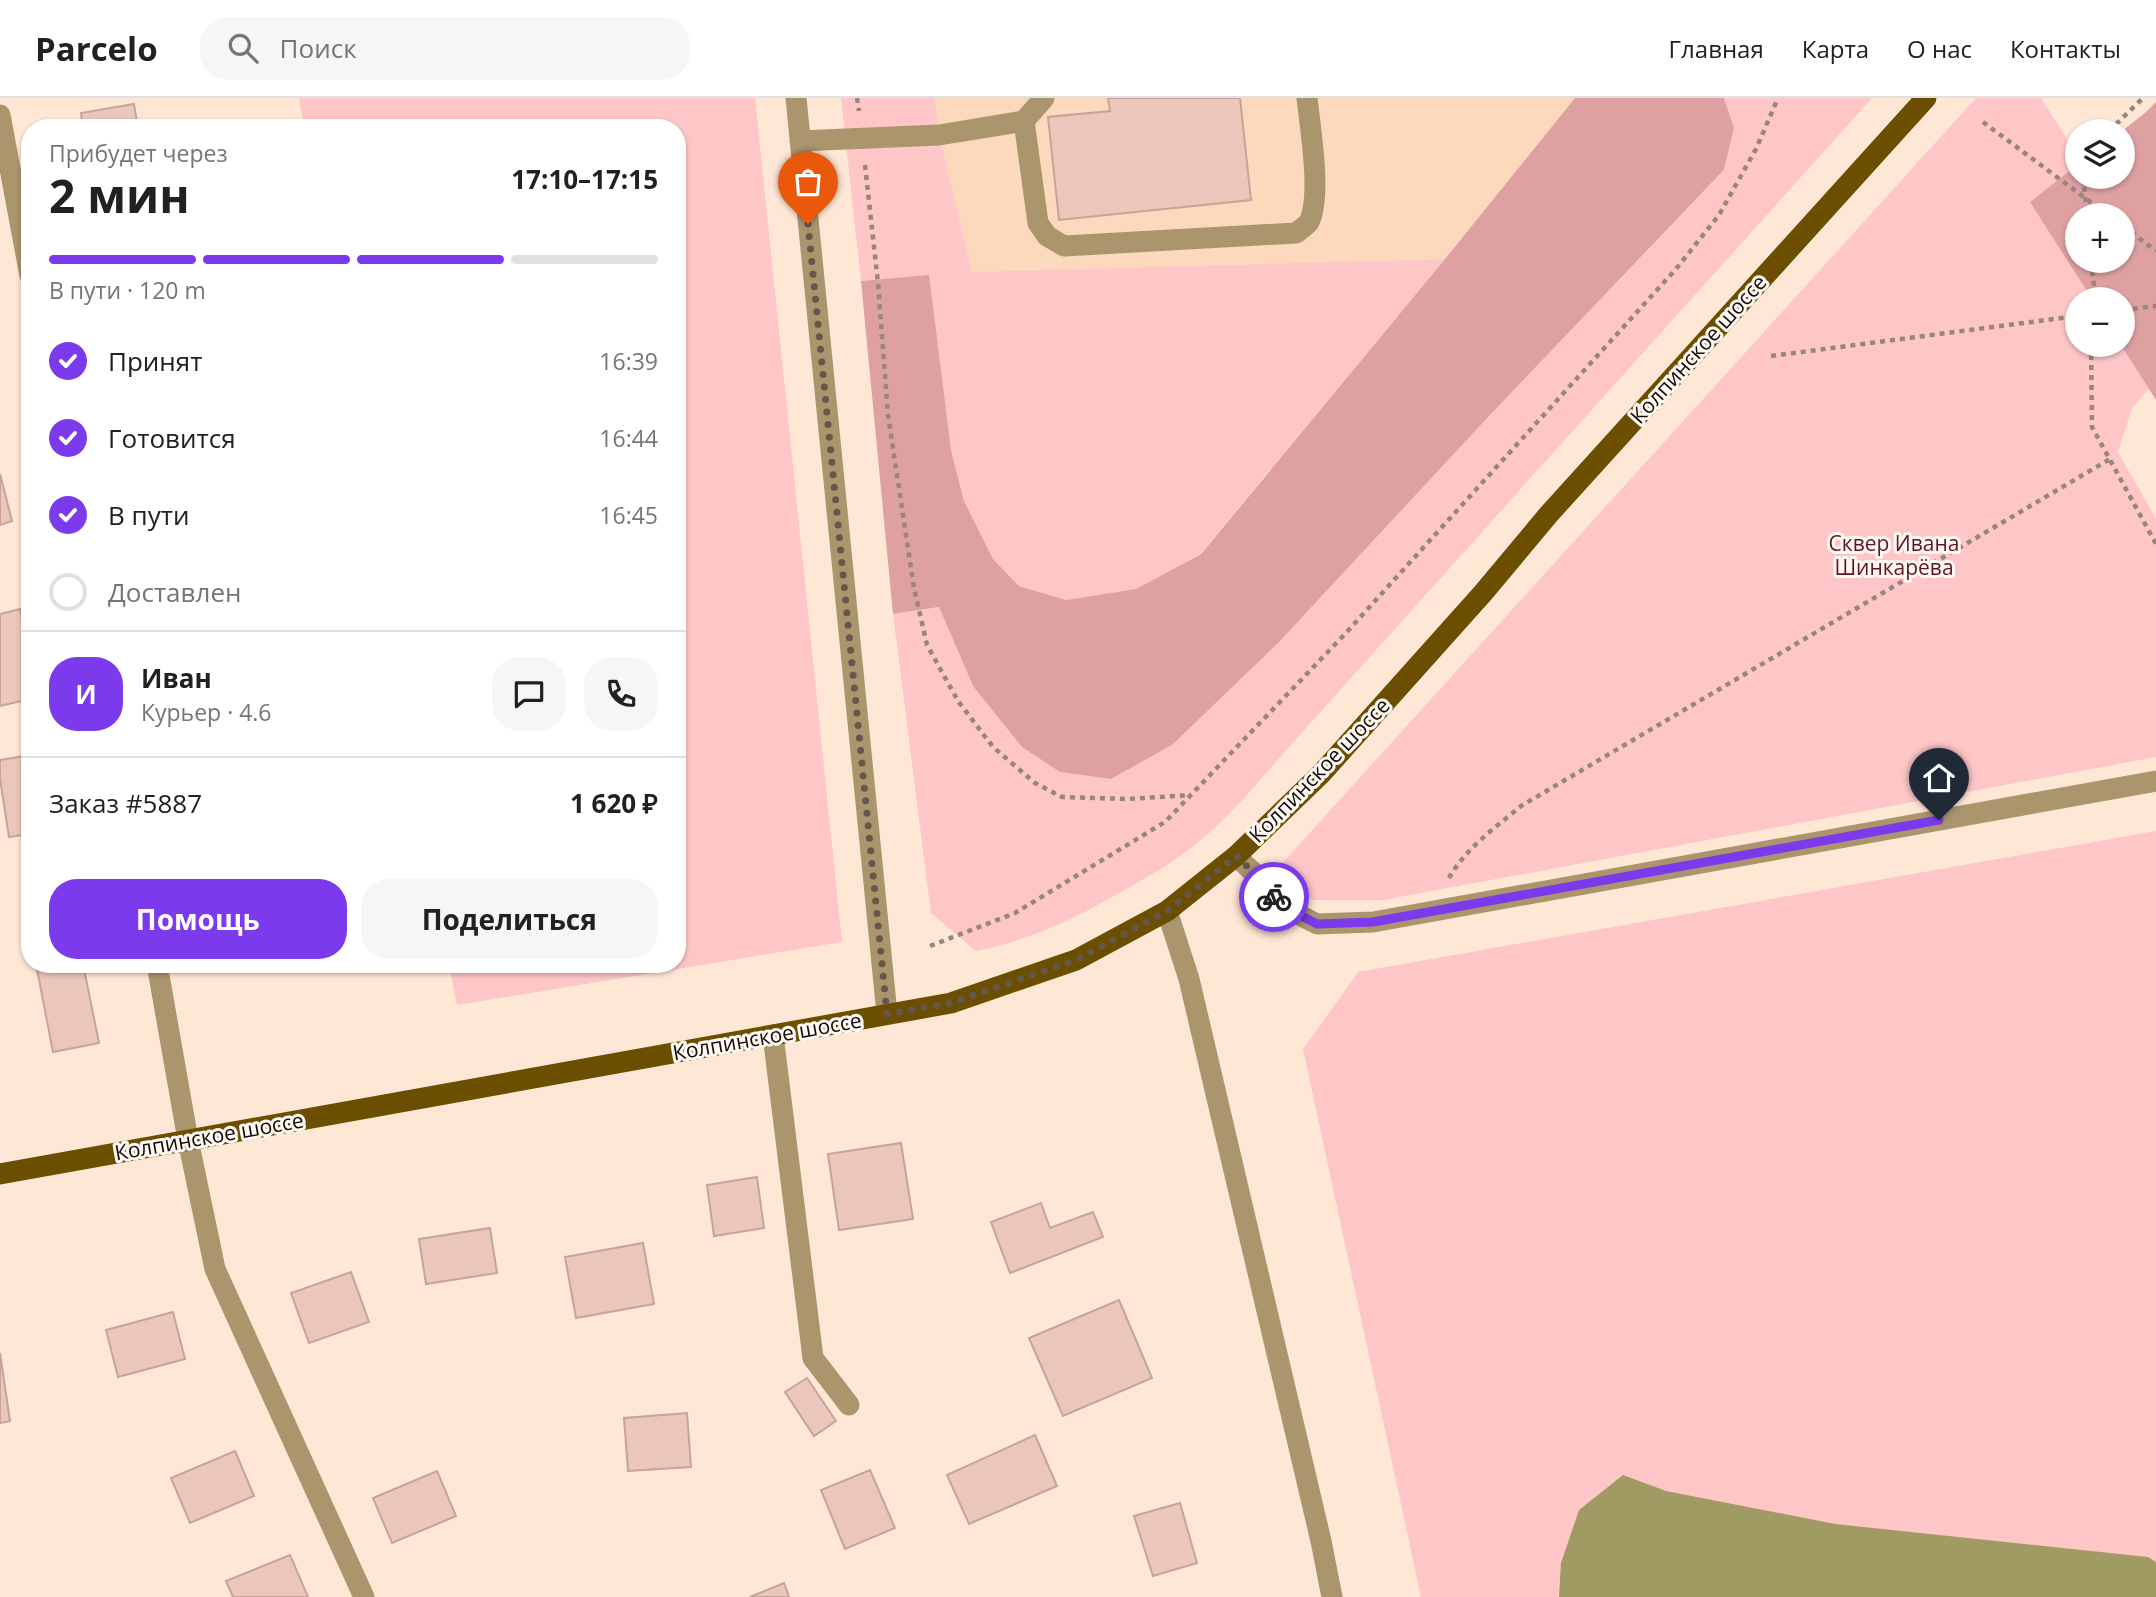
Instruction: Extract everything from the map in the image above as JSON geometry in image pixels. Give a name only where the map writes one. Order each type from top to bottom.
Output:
[{"type":"main road","name":"Колпинское шоссе","points":[[0,1174],[951,1003],[1076,960],[1167,911],[1236,856],[1321,774],[1483,593],[1549,514],[1926,98]]},
{"type":"street","points":[[796,98],[887,1014]]},
{"type":"street","points":[[800,141],[939,135],[1024,121],[1044,98]]},
{"type":"street","points":[[1024,121],[1038,223],[1047,236],[1064,246],[1296,233],[1308,223],[1314,202],[1307,98]]},
{"type":"street","points":[[0,115],[21,228]]},
{"type":"street","points":[[1236,856],[1282,906],[1317,924],[1373,922],[2156,781]]},
{"type":"street","points":[[1167,911],[1189,979],[1332,1597]]},
{"type":"street","points":[[158,973],[215,1269],[364,1597]]},
{"type":"street","points":[[773,1035],[813,1358],[849,1405]]},
{"type":"path","points":[[857,98],[878,283],[888,415],[914,588],[927,645],[958,701],[993,747],[1035,783],[1062,797],[1128,799],[1191,795]]},
{"type":"path","points":[[930,946],[1015,913],[1165,822],[1345,634],[1676,269],[1718,215],[1756,149],[1778,98]]},
{"type":"path","points":[[2121,119],[2143,98]]},
{"type":"path","points":[[1983,122],[2092,203]]},
{"type":"path","points":[[2084,189],[2086,203]]},
{"type":"path","points":[[2135,235],[2156,251]]},
{"type":"path","points":[[2135,309],[2156,306]]},
{"type":"path","points":[[1771,356],[2065,318]]},
{"type":"path","points":[[2091,357],[2092,427],[2156,544]]},
{"type":"path","points":[[1429,912],[1455,867],[1521,806],[2110,459]]},
{"type":"shaded area","points":[[935,98],[1575,98],[1445,259],[972,272],[954,256]]},
{"type":"shaded area","points":[[1575,98],[1724,98],[1734,128],[1724,170],[1488,417],[1278,643],[1172,745],[1111,779],[1060,772],[1022,747],[973,686],[939,607],[893,614],[861,281],[929,275],[951,450],[964,501],[993,559],[1019,586],[1066,600],[1136,589],[1201,554]]},
{"type":"shaded area","points":[[2156,102],[2156,400],[2129,357],[2135,357],[2135,287],[2084,287],[2075,273],[2135,273],[2135,203],[2065,203],[2065,257],[2030,202],[2065,174],[2065,189],[2135,189],[2135,121]]},
{"type":"shaded area","points":[[1623,1475],[1666,1491],[1835,1524],[2148,1557],[2156,1562],[2156,1597],[1559,1597],[1561,1563],[1579,1510]]},
{"type":"green space","points":[[299,98],[755,98],[842,942],[686,968],[686,119],[302,119]]},
{"type":"green space","points":[[841,98],[935,98],[939,135],[972,272],[1445,259],[1200,554],[1136,589],[1066,600],[1019,586],[993,559],[964,501],[951,450],[928,276],[861,281]]},
{"type":"green space","points":[[1724,98],[1872,98],[1244,798],[1209,833],[1168,864],[1102,903],[1050,928],[995,947],[976,951],[931,913],[893,614],[939,607],[973,686],[1060,772],[1111,779],[1172,745],[1724,171],[1734,128]]},
{"type":"green space","name":"Сквер Ивана Шинкарёва","points":[[1976,98],[2041,98],[2065,136],[2065,189],[2077,189],[2077,203],[2065,203],[2065,273],[2126,273],[2130,287],[2065,287],[2065,357],[2135,357],[2135,305],[2156,381],[2132,408],[2118,452],[2156,519],[2156,757],[1383,900],[1313,900],[1277,869]]},
{"type":"green space","points":[[2156,831],[2156,1597],[1421,1597],[1303,1049],[1358,972]]},
{"type":"green space","points":[[451,973],[653,973],[457,1005]]},
{"type":"building","points":[[1108,98],[1240,98],[1251,200],[1059,220],[1048,117],[1110,111]]},
{"type":"building","points":[[134,104],[136,119],[82,119],[81,113]]},
{"type":"building","points":[[0,474],[12,521],[0,525]]},
{"type":"building","points":[[20,609],[21,613],[21,701],[0,706],[0,614]]},
{"type":"building","points":[[21,756],[21,835],[9,837],[0,779],[0,760]]},
{"type":"building","points":[[38,973],[85,973],[99,1043],[53,1052]]},
{"type":"building","points":[[901,1143],[913,1219],[839,1230],[828,1154]]},
{"type":"building","points":[[757,1177],[764,1228],[714,1236],[707,1185]]},
{"type":"building","points":[[1041,1203],[1050,1228],[1093,1212],[1103,1237],[1010,1273],[991,1222]]},
{"type":"building","points":[[490,1228],[497,1273],[426,1284],[419,1239]]},
{"type":"building","points":[[643,1243],[654,1304],[576,1318],[565,1257]]},
{"type":"building","points":[[351,1272],[369,1322],[309,1343],[291,1293]]},
{"type":"building","points":[[1119,1300],[1152,1378],[1063,1416],[1029,1338]]},
{"type":"building","points":[[173,1312],[185,1359],[118,1377],[106,1330]]},
{"type":"building","points":[[0,1353],[10,1421],[0,1423]]},
{"type":"building","points":[[807,1378],[836,1421],[814,1436],[785,1392]]},
{"type":"building","points":[[687,1413],[691,1467],[628,1471],[624,1418]]},
{"type":"building","points":[[1035,1435],[1057,1486],[969,1524],[947,1475]]},
{"type":"building","points":[[235,1451],[254,1496],[190,1523],[171,1478]]},
{"type":"building","points":[[870,1470],[895,1528],[845,1549],[821,1490]]},
{"type":"building","points":[[437,1471],[456,1516],[392,1543],[373,1498]]},
{"type":"building","points":[[1180,1503],[1197,1563],[1153,1576],[1134,1516]]},
{"type":"building","points":[[290,1555],[308,1597],[233,1597],[226,1581]]},
{"type":"building","points":[[784,1583],[789,1597],[750,1597]]},
{"type":"way so far","points":[[808,224],[887,1014],[951,1003],[1076,960],[1167,911],[1236,856],[1274,897]]},
{"type":"route","points":[[1274,897],[1282,906],[1317,924],[1373,922],[1939,820]]}]
